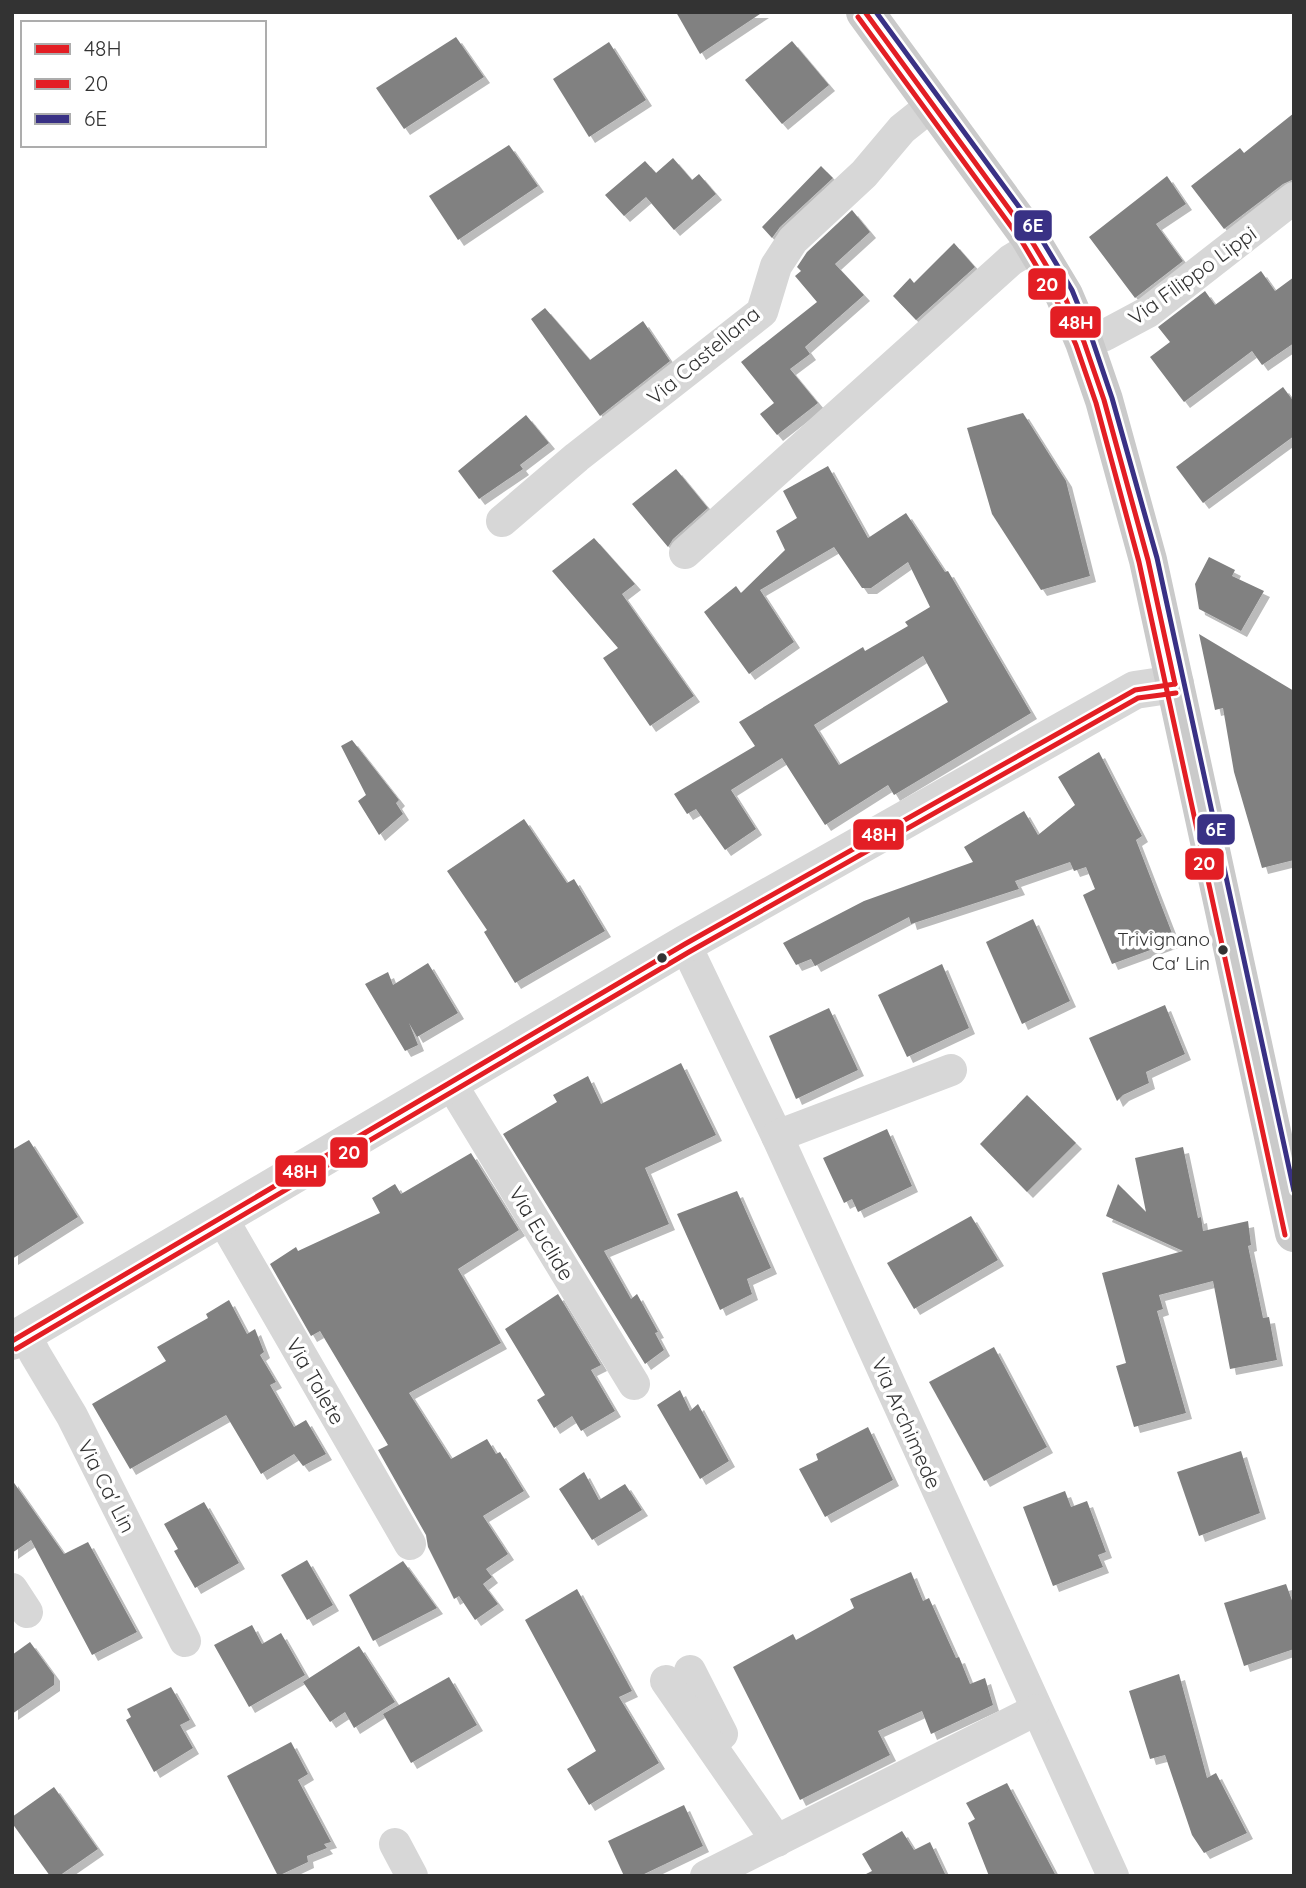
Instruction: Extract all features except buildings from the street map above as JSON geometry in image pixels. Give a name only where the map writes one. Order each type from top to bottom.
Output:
[{"type":"main road","points":[[865,12],[1034,246],[1064,295],[1084,342],[1104,400],[1142,535],[1294,1233]]},
{"type":"street","name":"Via Castellana","points":[[502,521],[577,457],[762,312],[776,265],[793,240],[864,174],[902,129],[932,105]]},
{"type":"street","name":"Via Filippo Lippi","points":[[1084,342],[1105,335],[1148,312],[1294,198]]},
{"type":"street","points":[[685,553],[1011,260],[1034,246]]},
{"type":"street","name":"Via Ca' Lin","points":[[186,1641],[72,1416],[35,1354],[19,1337],[685,944],[1135,690],[1174,684]]},
{"type":"street","name":"Via Archimede","points":[[685,944],[777,1136],[1113,1876]]},
{"type":"street","points":[[777,1136],[951,1070]]},
{"type":"street","name":"Via Euclide","points":[[450,1082],[634,1384]]},
{"type":"street","name":"Via Talete","points":[[222,1218],[410,1544]]},
{"type":"street","points":[[678,1676],[777,1841]]},
{"type":"street","points":[[706,1876],[1036,1710]]},
{"type":"street","points":[[395,1844],[412,1876]]},
{"type":"transit line","name":"48H","points":[[865,12],[1028,235],[1064,295],[1104,400],[1148,560],[1175,684]]},
{"type":"transit line","name":"6E","points":[[876,12],[1036,230],[1072,290],[1092,339],[1112,398],[1157,558],[1294,1191]]},
{"type":"transit line","name":"20","points":[[858,17],[1021,240],[1056,299],[1076,345],[1096,403],[1139,562],[1285,1235]]},
{"type":"transit line","name":"48H","points":[[12,1341],[685,944],[1135,690],[1175,684]]},
{"type":"transit line","name":"20","points":[[16,1349],[689,952],[1138,698],[1176,693]]},
{"type":"place","name":"Trivignano Ca' Lin","points":[[1223,950]]}]
